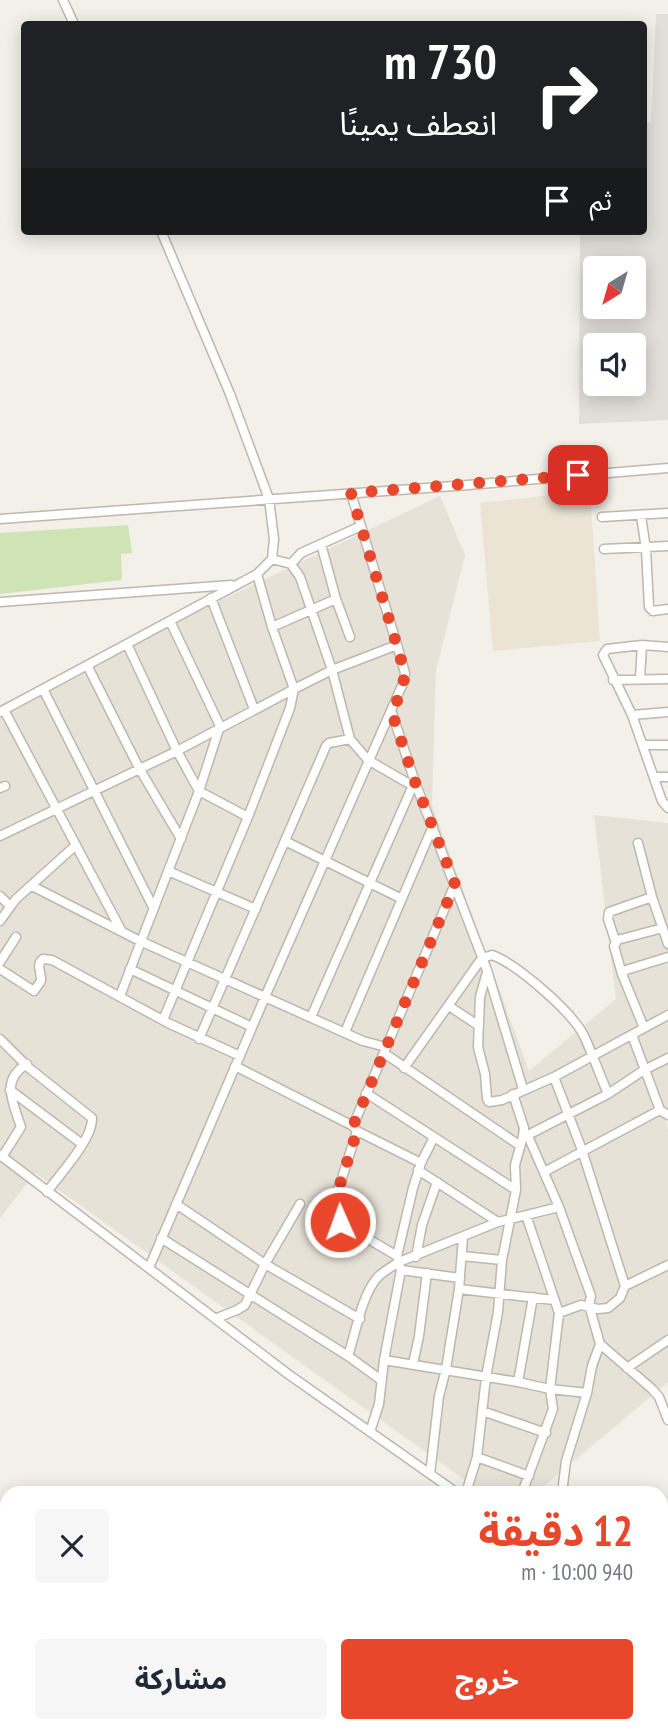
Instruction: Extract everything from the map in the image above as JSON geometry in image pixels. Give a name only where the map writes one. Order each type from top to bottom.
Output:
[{"type":"street","points":[[63,0],[73,21]]},
{"type":"street","points":[[121,932],[2,711],[257,574],[272,559],[274,539],[269,499],[230,394],[163,235]]},
{"type":"street","points":[[0,519],[668,468]]},
{"type":"street","points":[[149,1268],[404,681],[405,673],[351,493]]},
{"type":"street","points":[[602,517],[668,513]]},
{"type":"street","points":[[641,516],[646,548],[649,607],[653,611],[668,609]]},
{"type":"street","points":[[291,564],[296,556],[361,526]]},
{"type":"street","points":[[321,544],[350,637]]},
{"type":"street","points":[[604,549],[668,546]]},
{"type":"street","points":[[272,559],[291,564],[300,577],[332,670],[350,738],[368,760],[414,784]]},
{"type":"street","points":[[163,1020],[248,817],[285,721],[294,689],[257,574]]},
{"type":"street","points":[[0,602],[237,584]]},
{"type":"street","points":[[212,598],[254,709]]},
{"type":"street","points":[[272,627],[336,599]]},
{"type":"street","points":[[120,996],[199,791],[220,726],[170,621]]},
{"type":"street","points":[[127,644],[177,751],[199,791],[248,817]]},
{"type":"street","points":[[0,836],[177,751],[220,726],[332,670],[397,645]]},
{"type":"street","points":[[640,678],[642,645]]},
{"type":"street","points":[[668,647],[642,645],[607,649],[603,655],[632,715],[663,801],[668,808]]},
{"type":"street","points":[[87,665],[139,768],[181,839]]},
{"type":"street","points":[[613,680],[668,680]]},
{"type":"street","points":[[43,689],[153,907]]},
{"type":"street","points":[[632,715],[668,712]]},
{"type":"street","points":[[392,713],[414,784],[433,826],[487,970],[523,1089]]},
{"type":"street","points":[[199,1039],[326,746],[350,738]]},
{"type":"street","points":[[643,745],[668,745]]},
{"type":"street","points":[[655,777],[668,777]]},
{"type":"street","points":[[311,1017],[414,784]]},
{"type":"street","points":[[345,1032],[433,826]]},
{"type":"street","points":[[285,841],[402,899]]},
{"type":"street","points":[[638,843],[668,944]]},
{"type":"street","points":[[0,921],[10,906],[76,845]]},
{"type":"street","points":[[168,871],[256,909]]},
{"type":"street","points":[[455,884],[366,1093],[333,1213],[340,1222],[399,1262],[427,1273],[460,1278]]},
{"type":"street","points":[[32,886],[140,941],[385,1050],[404,1068],[519,1145]]},
{"type":"street","points":[[0,897],[10,906]]},
{"type":"street","points":[[644,1028],[622,974],[609,912],[652,897]]},
{"type":"street","points":[[616,943],[620,939],[663,928]]},
{"type":"street","points":[[0,962],[16,937]]},
{"type":"street","points":[[404,1068],[482,958],[492,955],[510,965],[557,1003],[585,1036],[591,1057],[608,1094]]},
{"type":"street","points":[[622,974],[626,970],[668,957]]},
{"type":"street","points":[[0,969],[34,991],[41,981],[38,964],[47,959],[199,1039],[240,1056]]},
{"type":"street","points":[[130,969],[253,1027]]},
{"type":"street","points":[[487,970],[480,997],[478,1047],[489,1102],[554,1077],[668,1015]]},
{"type":"street","points":[[449,1006],[479,1026]]},
{"type":"street","points":[[544,1171],[582,1150],[664,1113],[644,1070],[632,1035]]},
{"type":"street","points":[[0,1039],[92,1118],[92,1126],[82,1144],[47,1192]]},
{"type":"street","points":[[468,1486],[477,1457],[486,1377],[500,1293],[502,1260],[516,1190],[515,1165],[519,1145],[526,1136],[608,1094],[668,1058]]},
{"type":"street","points":[[27,1064],[12,1076],[10,1090],[21,1127],[1,1156],[288,1374],[447,1486]]},
{"type":"street","points":[[235,1066],[419,1166],[437,1182],[498,1222]]},
{"type":"street","points":[[554,1077],[582,1150],[625,1286],[620,1298],[608,1308],[581,1305],[559,1313]]},
{"type":"street","points":[[10,1090],[82,1144]]},
{"type":"street","points":[[366,1093],[433,1139],[516,1190]]},
{"type":"street","points":[[513,1094],[526,1136],[559,1206],[591,1296],[589,1305],[600,1344],[659,1397],[668,1420]]},
{"type":"street","points":[[370,1432],[379,1404],[399,1262],[419,1166],[433,1139]]},
{"type":"street","points":[[416,1257],[422,1225],[437,1182]]},
{"type":"street","points":[[176,1204],[265,1264],[360,1319]]},
{"type":"street","points":[[217,1318],[242,1308],[300,1204]]},
{"type":"street","points":[[348,1356],[366,1297],[378,1278],[399,1262],[498,1222],[559,1206]]},
{"type":"street","points":[[525,1486],[553,1409],[550,1390],[559,1313],[526,1215]]},
{"type":"street","points":[[430,1474],[439,1396],[459,1289],[463,1237]]},
{"type":"street","points":[[161,1238],[251,1293],[381,1380]]},
{"type":"street","points":[[462,1256],[502,1260]]},
{"type":"street","points":[[625,1286],[668,1265]]},
{"type":"street","points":[[413,1364],[427,1273]]},
{"type":"street","points":[[459,1289],[554,1300]]},
{"type":"street","points":[[517,1382],[533,1297]]},
{"type":"street","points":[[627,1368],[668,1340]]},
{"type":"street","points":[[563,1486],[566,1461],[600,1344]]},
{"type":"street","points":[[384,1360],[446,1369],[550,1390],[587,1393]]},
{"type":"street","points":[[482,1411],[546,1433]]},
{"type":"street","points":[[477,1457],[529,1476]]},
{"type":"shaded area","points":[[656,14],[668,14],[668,420],[579,424],[580,235],[647,235],[647,123],[651,122]]},
{"type":"shaded area","points":[[590,491],[600,641],[493,651],[480,503]]},
{"type":"shaded area","points":[[440,496],[465,555],[436,670],[432,805],[529,1071],[616,999],[594,815],[668,823],[668,1112],[664,1113],[668,1130],[668,1382],[544,1486],[473,1486],[35,1173],[0,1218],[0,705]]},
{"type":"green space","points":[[128,525],[132,553],[121,554],[122,580],[0,594],[0,533]]},
{"type":"route","points":[[340,1222],[333,1213],[334,1203],[357,1131],[353,1126],[455,884],[415,782],[392,713],[405,673],[351,493],[578,475]]}]
